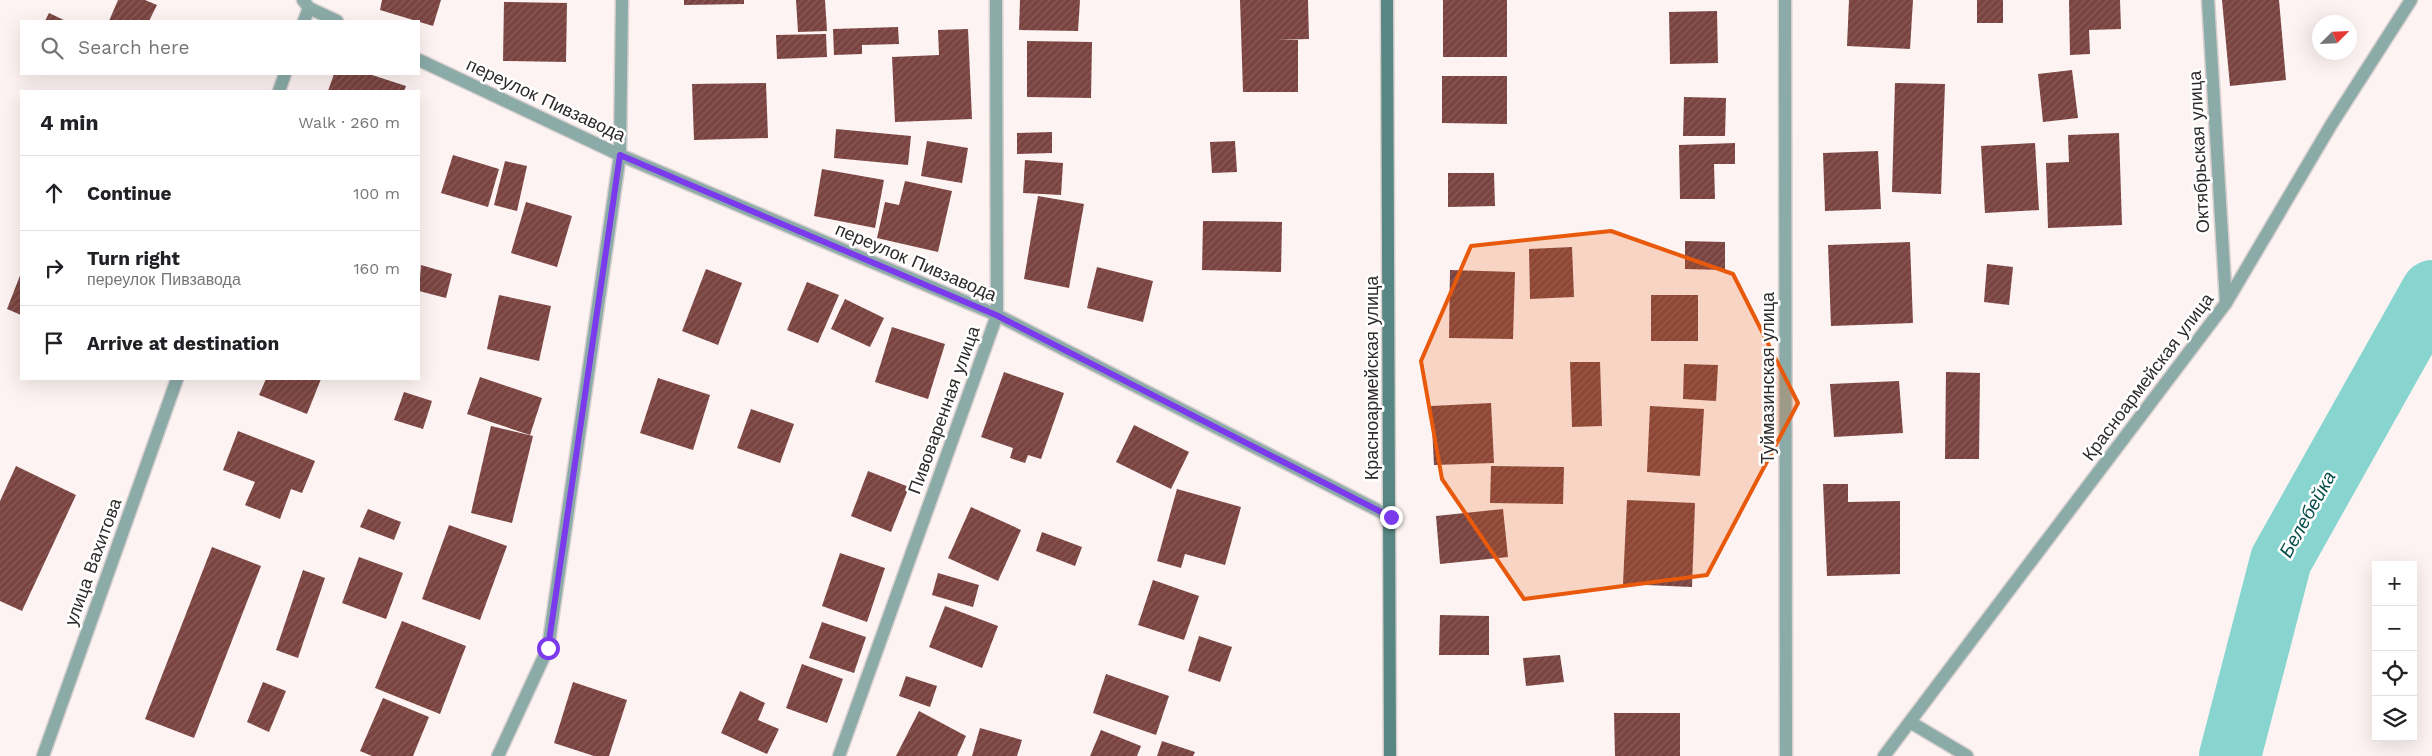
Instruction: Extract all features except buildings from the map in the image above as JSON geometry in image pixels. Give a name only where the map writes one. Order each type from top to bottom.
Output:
[{"type":"main road","name":"Красноармейская улица","points":[[1387,0],[1391,517],[1390,756]]},
{"type":"street","points":[[297,0],[335,20]]},
{"type":"street","points":[[498,756],[548,648],[620,155],[622,0]]},
{"type":"street","name":"Пивоваренная улица","points":[[839,756],[996,315],[996,0]]},
{"type":"street","name":"Туймазинская улица","points":[[1785,0],[1786,756]]},
{"type":"street","name":"Октябрьская улица","points":[[2208,0],[2226,303]]},
{"type":"street","name":"Красноармейская улица","points":[[1884,756],[2226,303],[2330,125],[2411,0]]},
{"type":"street","points":[[304,20],[306,4]]},
{"type":"street","name":"переулок Пивзавода","points":[[420,60],[620,155],[996,315],[1391,517]]},
{"type":"street","points":[[279,90],[285,75]]},
{"type":"street","name":"улица Вахитова","points":[[43,756],[177,380]]},
{"type":"street","points":[[1910,722],[1967,756]]},
{"type":"highlighted area","points":[[1611,231],[1733,274],[1798,403],[1707,575],[1524,599],[1442,479],[1421,361],[1471,246]]},
{"type":"waterway","name":"Белебейка","points":[[2230,756],[2281,560],[2432,291]]},
{"type":"route","points":[[548,648],[620,155],[996,315],[1391,517]]}]
